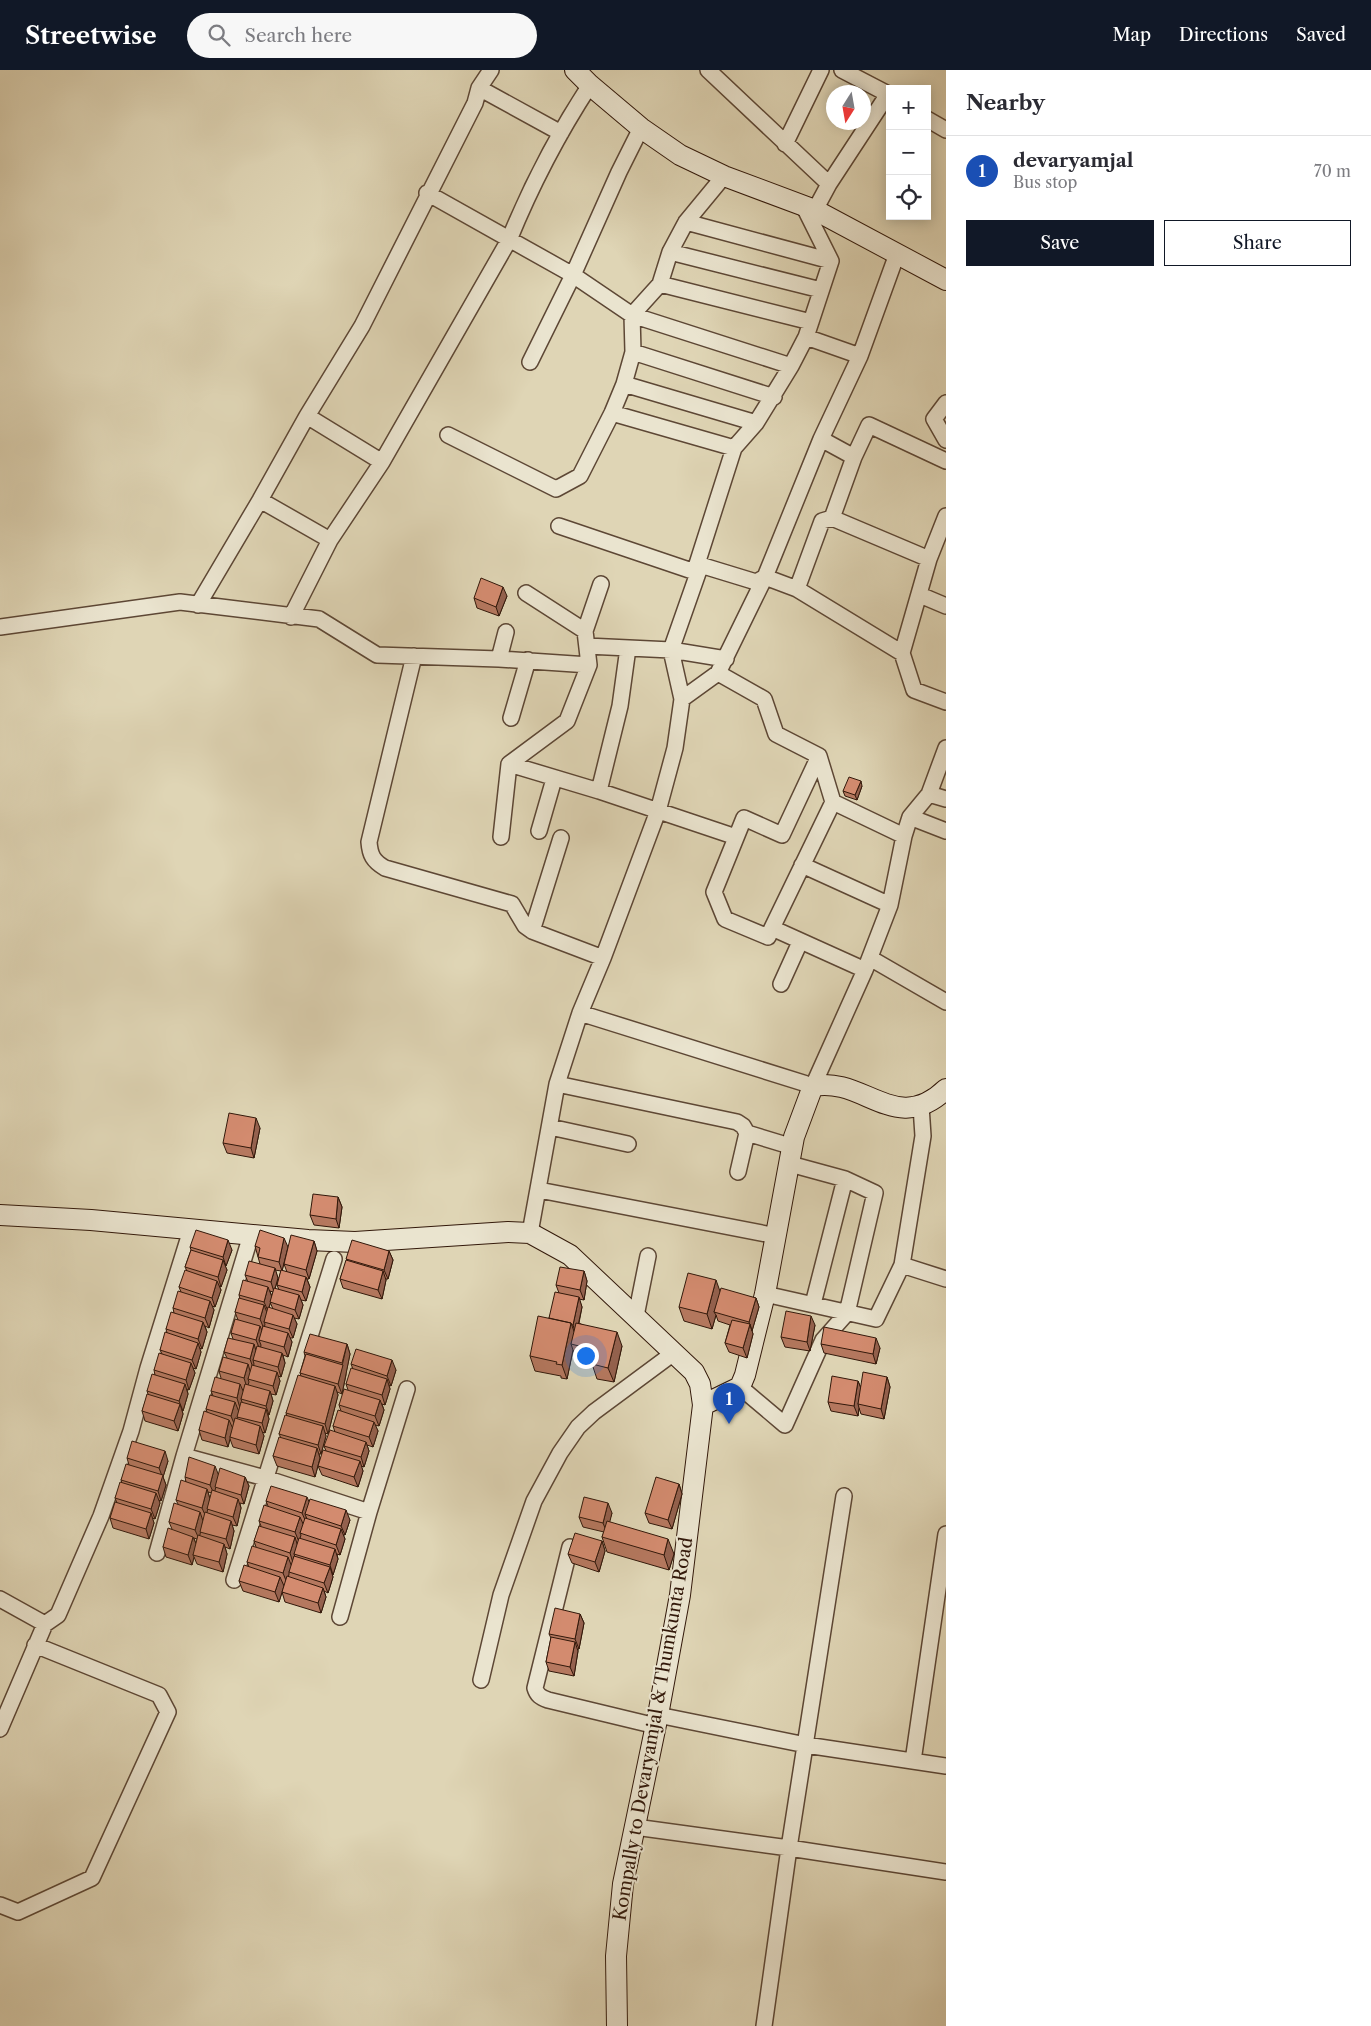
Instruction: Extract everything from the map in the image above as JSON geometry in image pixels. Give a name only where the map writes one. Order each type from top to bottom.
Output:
[{"type":"main road","points":[[575,70],[590,86],[641,128],[680,155],[724,176],[809,207],[946,280]]},
{"type":"main road","points":[[703,1404],[740,1387],[745,1375],[765,1294],[792,1155],[813,1086],[826,1083],[837,1085],[897,1108],[921,1106],[937,1097],[946,1088]]},
{"type":"main road","name":"Kompally to Devaryamjal & Thumkunta Road","points":[[0,1215],[91,1220],[308,1240],[355,1242],[508,1232],[530,1234],[570,1255],[675,1352],[694,1372],[700,1384],[703,1404],[680,1596],[657,1720],[623,1884],[616,1956],[617,2026]]},
{"type":"street","points":[[198,605],[307,416],[362,326],[427,193],[474,103],[479,88],[492,70]]},
{"type":"street","points":[[708,70],[829,184]]},
{"type":"street","points":[[786,144],[821,70]]},
{"type":"street","points":[[842,70],[886,93]]},
{"type":"street","points":[[291,617],[330,540],[382,462],[509,240],[518,218],[561,133],[590,86]]},
{"type":"street","points":[[479,88],[561,133]]},
{"type":"street","points":[[530,1234],[557,1084],[580,1013],[604,958],[658,811],[675,748],[682,699],[670,650],[734,448],[756,423],[774,397],[791,366],[806,337],[831,261],[809,207],[829,184],[886,99]]},
{"type":"street","points":[[931,121],[946,130]]},
{"type":"street","points":[[530,362],[641,128]]},
{"type":"street","points":[[448,435],[556,489],[580,476],[612,413],[624,384],[633,352],[632,315],[660,284],[670,252],[686,222],[724,176]]},
{"type":"street","points":[[427,193],[573,274],[632,315],[791,366]]},
{"type":"street","points":[[686,222],[831,261]]},
{"type":"street","points":[[670,252],[821,290]]},
{"type":"street","points":[[682,699],[718,673],[766,577],[821,439],[860,356],[897,254]]},
{"type":"street","points":[[660,284],[811,322]]},
{"type":"street","points":[[806,337],[860,356]]},
{"type":"street","points":[[633,352],[774,397]]},
{"type":"street","points":[[624,384],[756,423]]},
{"type":"street","points":[[946,403],[934,420],[946,440]]},
{"type":"street","points":[[612,413],[734,448]]},
{"type":"street","points":[[307,416],[382,462]]},
{"type":"street","points":[[832,518],[854,457],[869,425],[946,461]]},
{"type":"street","points":[[821,439],[854,457]]},
{"type":"street","points":[[260,500],[330,540]]},
{"type":"street","points":[[946,516],[930,559],[902,653],[914,690],[946,702]]},
{"type":"street","points":[[797,589],[822,521],[832,518],[930,559]]},
{"type":"street","points":[[559,526],[697,568],[756,582],[766,577],[797,589],[902,653]]},
{"type":"street","points":[[501,837],[509,764],[567,721],[589,665],[586,638],[601,584]]},
{"type":"street","points":[[526,593],[586,638],[628,648],[670,650],[726,659]]},
{"type":"street","points":[[920,596],[946,606]]},
{"type":"street","points":[[0,627],[180,602],[319,619],[377,655],[528,660],[589,665]]},
{"type":"street","points":[[499,659],[506,632]]},
{"type":"street","points":[[599,791],[620,706],[628,648]]},
{"type":"street","points":[[414,656],[369,842],[370,854],[375,863],[385,868],[512,904],[526,926],[532,931],[604,958]]},
{"type":"street","points":[[512,718],[528,660]]},
{"type":"street","points":[[718,673],[764,699],[776,734],[819,756],[833,802],[768,937],[725,919],[714,892],[744,818],[782,835],[819,756]]},
{"type":"street","points":[[580,1013],[813,1086],[867,964],[890,905],[904,836],[910,817],[929,794],[946,748]]},
{"type":"street","points":[[509,764],[599,791],[736,837]]},
{"type":"street","points":[[539,831],[554,779]]},
{"type":"street","points":[[929,794],[946,799]]},
{"type":"street","points":[[833,802],[904,836]]},
{"type":"street","points":[[910,817],[946,831]]},
{"type":"street","points":[[532,931],[561,838]]},
{"type":"street","points":[[802,865],[890,905]]},
{"type":"street","points":[[772,928],[800,942],[867,964],[946,1002]]},
{"type":"street","points":[[781,984],[800,942]]},
{"type":"street","points":[[557,1084],[737,1122],[743,1126],[747,1133],[875,1193],[847,1313],[823,1340],[785,1424],[740,1387]]},
{"type":"street","points":[[765,1294],[876,1319],[902,1265],[923,1136],[921,1106]]},
{"type":"street","points":[[550,1127],[628,1144]]},
{"type":"street","points":[[738,1172],[747,1133]]},
{"type":"street","points":[[813,1304],[846,1179]]},
{"type":"street","points":[[539,1190],[776,1236]]},
{"type":"street","points":[[0,1729],[35,1645],[45,1624],[58,1616],[101,1516],[131,1430],[148,1368],[192,1230]]},
{"type":"street","points":[[157,1552],[251,1235]]},
{"type":"street","points":[[636,1316],[648,1256]]},
{"type":"street","points":[[234,1580],[334,1259]]},
{"type":"street","points":[[902,1265],[946,1278]]},
{"type":"street","points":[[481,1680],[500,1595],[534,1501],[560,1454],[578,1427],[594,1412],[675,1352]]},
{"type":"street","points":[[340,1617],[369,1512],[407,1389]]},
{"type":"street","points":[[184,1456],[265,1478],[369,1512]]},
{"type":"street","points":[[764,2026],[789,1848],[844,1496]]},
{"type":"street","points":[[913,1762],[939,1634],[946,1534]]},
{"type":"street","points":[[570,1547],[535,1688],[541,1698],[657,1720],[946,1766]]},
{"type":"street","points":[[0,1599],[45,1624]]},
{"type":"street","points":[[0,1905],[18,1912],[92,1878],[168,1712],[158,1696],[35,1645]]},
{"type":"street","points":[[634,1828],[789,1848],[946,1872]]},
{"type":"building","points":[[481,578],[503,587],[496,607],[474,598]]},
{"type":"building","points":[[849,777],[861,781],[855,795],[843,791]]},
{"type":"building","points":[[229,1113],[256,1118],[251,1148],[223,1143]]},
{"type":"building","points":[[313,1194],[338,1197],[336,1219],[310,1215]]},
{"type":"building","points":[[196,1230],[228,1240],[223,1257],[190,1247]]},
{"type":"building","points":[[260,1230],[284,1238],[279,1262],[258,1257],[260,1248],[255,1246]]},
{"type":"building","points":[[291,1235],[314,1241],[306,1270],[284,1264]]},
{"type":"building","points":[[352,1240],[389,1251],[384,1270],[346,1259]]},
{"type":"building","points":[[191,1250],[223,1260],[218,1277],[185,1267]]},
{"type":"building","points":[[346,1260],[383,1271],[378,1290],[340,1279]]},
{"type":"building","points":[[249,1261],[275,1268],[271,1282],[245,1275]]},
{"type":"building","points":[[560,1267],[584,1271],[580,1290],[556,1285]]},
{"type":"building","points":[[185,1270],[217,1281],[212,1298],[179,1287]]},
{"type":"building","points":[[281,1270],[306,1277],[302,1292],[277,1285]]},
{"type":"building","points":[[688,1273],[716,1280],[707,1314],[679,1307]]},
{"type":"building","points":[[243,1280],[268,1287],[264,1302],[239,1295]]},
{"type":"building","points":[[274,1288],[299,1295],[295,1310],[270,1302]]},
{"type":"building","points":[[721,1288],[756,1298],[749,1322],[714,1312]]},
{"type":"building","points":[[178,1291],[210,1301],[205,1318],[173,1308]]},
{"type":"building","points":[[555,1292],[579,1297],[573,1325],[549,1318]]},
{"type":"building","points":[[239,1298],[264,1305],[260,1319],[235,1312]]},
{"type":"building","points":[[268,1307],[293,1315],[289,1329],[264,1322]]},
{"type":"building","points":[[786,1311],[811,1316],[807,1342],[781,1337]]},
{"type":"building","points":[[171,1312],[203,1322],[198,1339],[166,1329]]},
{"type":"building","points":[[538,1316],[571,1323],[562,1365],[556,1364],[557,1362],[530,1356]]},
{"type":"building","points":[[235,1319],[260,1326],[256,1340],[231,1333]]},
{"type":"building","points":[[732,1320],[750,1324],[743,1348],[725,1343]]},
{"type":"building","points":[[576,1323],[617,1332],[608,1368],[592,1364],[595,1350],[571,1344]]},
{"type":"building","points":[[263,1326],[288,1333],[284,1347],[259,1340]]},
{"type":"building","points":[[824,1327],[876,1338],[873,1354],[821,1344]]},
{"type":"building","points":[[165,1332],[198,1343],[192,1360],[160,1350]]},
{"type":"building","points":[[310,1334],[347,1344],[342,1363],[304,1352]]},
{"type":"building","points":[[228,1338],[254,1344],[250,1359],[224,1352]]},
{"type":"building","points":[[257,1346],[282,1353],[278,1367],[253,1360]]},
{"type":"building","points":[[356,1349],[392,1360],[387,1376],[351,1364]]},
{"type":"building","points":[[159,1353],[191,1363],[186,1380],[154,1370]]},
{"type":"building","points":[[306,1354],[343,1365],[338,1384],[300,1373]]},
{"type":"building","points":[[223,1357],[248,1364],[244,1378],[219,1371]]},
{"type":"building","points":[[252,1365],[277,1372],[273,1386],[248,1379]]},
{"type":"building","points":[[351,1368],[387,1379],[382,1395],[346,1384]]},
{"type":"building","points":[[863,1372],[887,1377],[881,1409],[858,1404]]},
{"type":"building","points":[[152,1374],[185,1384],[179,1401],[147,1391]]},
{"type":"building","points":[[298,1375],[335,1386],[325,1424],[286,1413]]},
{"type":"building","points":[[832,1376],[858,1381],[854,1406],[828,1402]]},
{"type":"building","points":[[215,1377],[240,1384],[237,1398],[211,1391]]},
{"type":"building","points":[[245,1384],[270,1391],[266,1406],[241,1399]]},
{"type":"building","points":[[344,1389],[380,1400],[375,1416],[339,1405]]},
{"type":"building","points":[[147,1394],[180,1404],[174,1421],[142,1411]]},
{"type":"building","points":[[210,1395],[235,1402],[231,1416],[206,1409]]},
{"type":"building","points":[[241,1402],[266,1409],[262,1423],[237,1417]]},
{"type":"building","points":[[338,1410],[374,1422],[369,1437],[333,1426]]},
{"type":"building","points":[[204,1411],[229,1420],[225,1438],[199,1430]]},
{"type":"building","points":[[285,1415],[323,1426],[318,1445],[279,1434]]},
{"type":"building","points":[[235,1418],[260,1426],[256,1445],[230,1437]]},
{"type":"building","points":[[330,1430],[366,1442],[361,1457],[324,1446]]},
{"type":"building","points":[[279,1437],[317,1448],[312,1467],[273,1456]]},
{"type":"building","points":[[132,1441],[165,1451],[159,1468],[127,1458]]},
{"type":"building","points":[[323,1450],[360,1461],[354,1477],[318,1466]]},
{"type":"building","points":[[189,1457],[215,1466],[210,1485],[185,1477]]},
{"type":"building","points":[[126,1464],[163,1475],[158,1491],[121,1480]]},
{"type":"building","points":[[220,1468],[245,1477],[241,1495],[215,1487]]},
{"type":"building","points":[[656,1477],[679,1484],[668,1520],[645,1513]]},
{"type":"building","points":[[181,1480],[207,1489],[202,1508],[176,1500]]},
{"type":"building","points":[[120,1482],[156,1493],[151,1509],[115,1498]]},
{"type":"building","points":[[271,1486],[307,1497],[302,1513],[266,1501]]},
{"type":"building","points":[[212,1490],[238,1499],[233,1517],[207,1509]]},
{"type":"building","points":[[584,1497],[608,1503],[603,1523],[579,1517]]},
{"type":"building","points":[[310,1499],[346,1510],[341,1526],[305,1514]]},
{"type":"building","points":[[115,1502],[151,1513],[146,1529],[110,1518]]},
{"type":"building","points":[[174,1503],[200,1512],[195,1530],[169,1522]]},
{"type":"building","points":[[264,1505],[300,1517],[295,1532],[259,1521]]},
{"type":"building","points":[[205,1512],[231,1521],[226,1539],[200,1532]]},
{"type":"building","points":[[305,1518],[341,1529],[336,1545],[300,1533]]},
{"type":"building","points":[[607,1521],[668,1539],[664,1555],[602,1537]]},
{"type":"building","points":[[259,1526],[295,1537],[290,1553],[254,1541]]},
{"type":"building","points":[[168,1528],[193,1537],[188,1555],[163,1547]]},
{"type":"building","points":[[575,1533],[602,1541],[595,1562],[568,1554]]},
{"type":"building","points":[[198,1535],[224,1544],[219,1562],[193,1555]]},
{"type":"building","points":[[299,1538],[335,1549],[330,1565],[294,1554]]},
{"type":"building","points":[[252,1546],[288,1557],[283,1573],[247,1562]]},
{"type":"building","points":[[294,1556],[330,1567],[324,1583],[289,1572]]},
{"type":"building","points":[[244,1565],[280,1577],[275,1592],[239,1581]]},
{"type":"building","points":[[287,1576],[323,1588],[318,1603],[282,1592]]},
{"type":"building","points":[[555,1608],[580,1614],[575,1639],[549,1634]]},
{"type":"building","points":[[551,1637],[575,1642],[570,1667],[546,1662]]},
{"type":"place","name":"devaryamjal","points":[[729,1424]]}]
